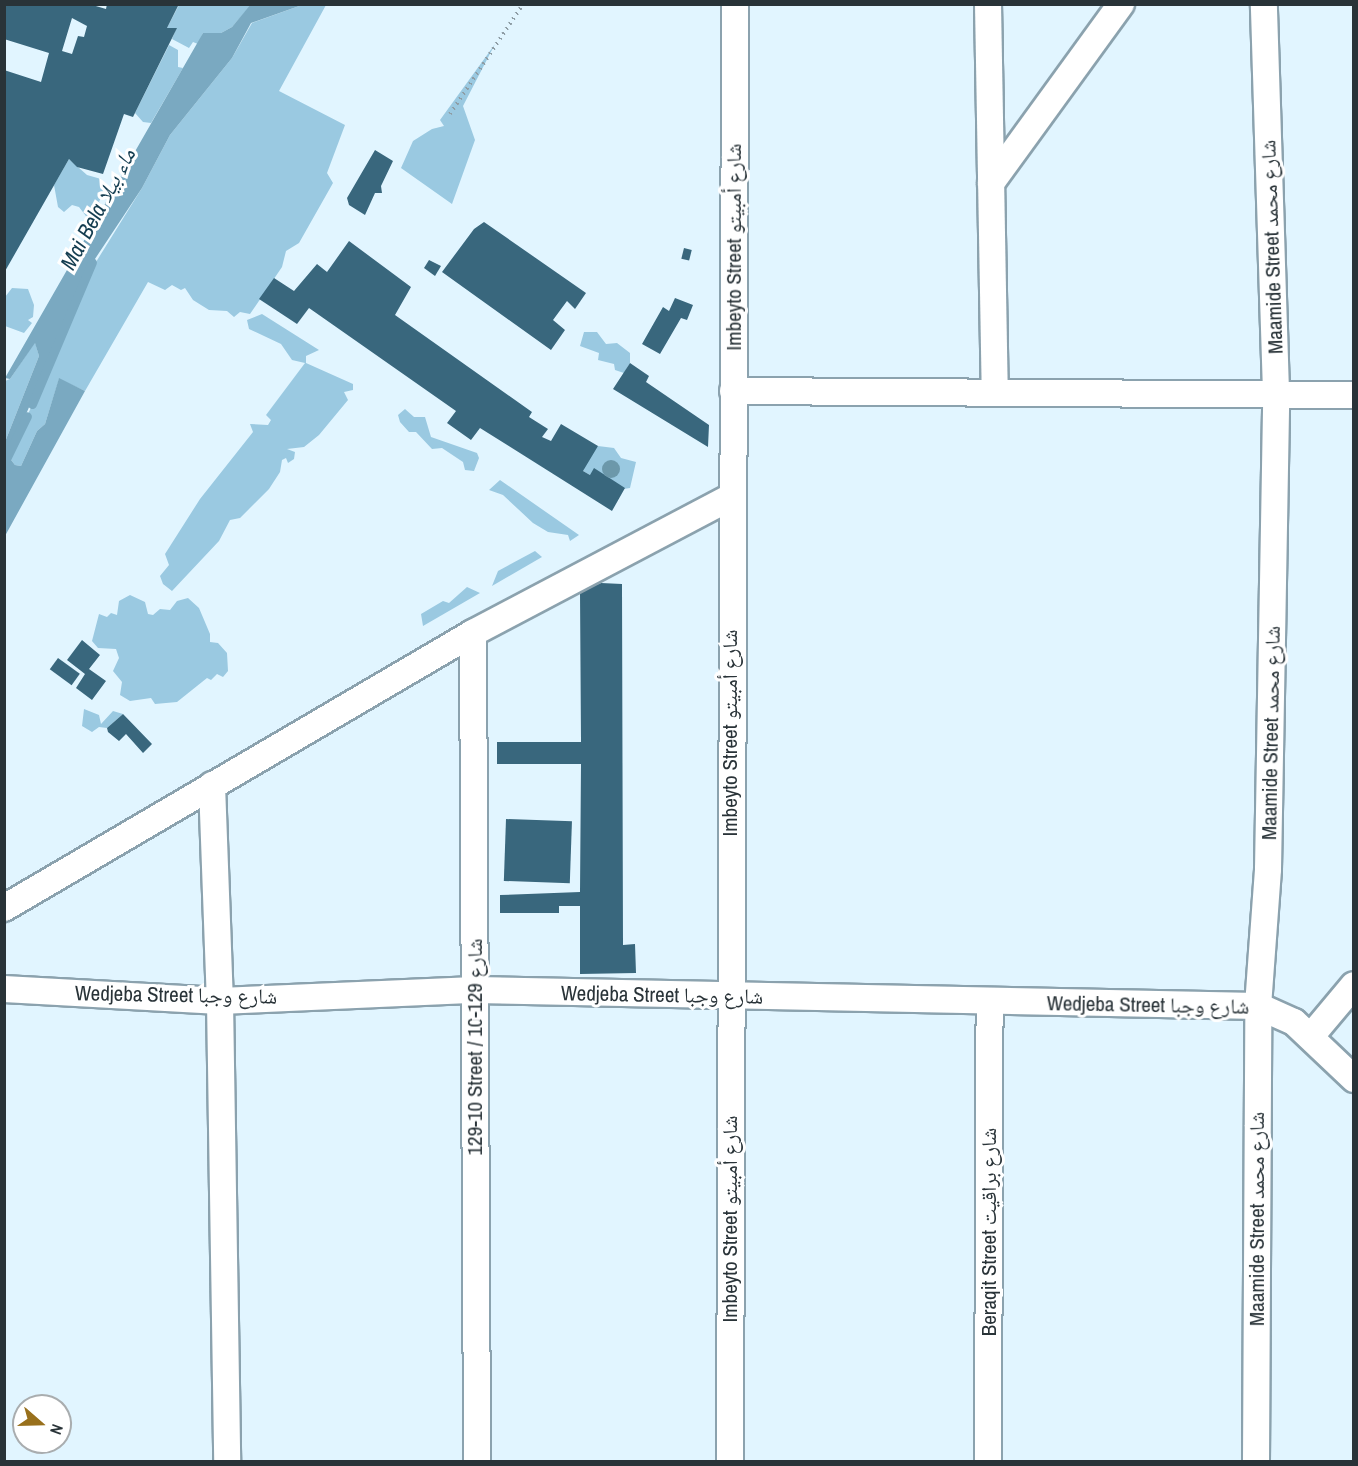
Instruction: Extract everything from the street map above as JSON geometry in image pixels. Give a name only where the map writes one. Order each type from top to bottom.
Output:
[{"type":"street","name":"Imbeyto Street شارع أمبيتو","points":[[730,1461],[730,496],[733,391],[735,4]]},
{"type":"street","points":[[988,4],[995,391]]},
{"type":"street","points":[[991,183],[1120,4]]},
{"type":"street","name":"Maamide Street شارع محمد","points":[[1256,1461],[1258,1006],[1268,869],[1276,392],[1264,4]]},
{"type":"street","points":[[733,391],[1276,392],[1353,395]]},
{"type":"street","points":[[4,908],[473,633],[730,496]]},
{"type":"street","name":"129-10 Street / شارع 129-10","points":[[473,633],[477,1461]]},
{"type":"street","points":[[213,784],[220,1001],[228,1461]]},
{"type":"street","points":[[1312,1035],[1353,985]]},
{"type":"street","name":"Wedjeba Street شارع وجبا","points":[[4,989],[220,1001],[475,990],[1258,1006],[1276,1011],[1312,1035],[1353,1079]]},
{"type":"street","name":"Beraqit Street شارع براقيت","points":[[988,1461],[990,1002]]},
{"type":"path","points":[[450,114],[523,4]]},
{"type":"shaded area","points":[[251,4],[302,5],[251,23],[232,58],[170,135],[142,188],[89,268],[8,456],[15,465],[21,466],[37,431],[45,424],[59,378],[85,391],[5,536],[5,442],[39,356],[35,343],[10,379],[5,378],[203,33],[221,33],[232,27]]},
{"type":"shaded area","points":[[179,5],[251,5],[232,27],[221,33],[203,33],[198,44],[193,42],[189,48],[172,39],[176,29],[167,28]]},
{"type":"shaded area","points":[[302,5],[326,5],[279,91],[345,125],[327,173],[333,183],[299,243],[286,251],[282,267],[250,314],[240,312],[234,317],[227,311],[209,310],[193,300],[185,288],[181,290],[172,285],[165,290],[148,282],[85,391],[59,379],[45,424],[37,431],[21,466],[15,465],[8,456],[47,374],[73,299],[142,188],[170,135],[232,58],[252,23]]},
{"type":"shaded area","points":[[495,44],[463,106],[475,140],[452,204],[401,168],[413,141],[432,129],[444,126],[440,120]]},
{"type":"shaded area","points":[[169,45],[178,50],[178,67],[183,68],[151,123],[143,122],[135,113]]},
{"type":"shaded area","points":[[69,159],[87,175],[101,179],[104,190],[99,202],[103,206],[92,224],[79,207],[72,205],[64,212],[58,207],[54,185]]},
{"type":"shaded area","points":[[12,288],[28,289],[34,305],[33,317],[28,320],[32,323],[24,333],[5,326],[5,297]]},
{"type":"shaded area","points":[[262,314],[319,350],[306,356],[306,363],[353,384],[353,390],[344,392],[348,400],[319,435],[304,447],[287,449],[295,452],[294,459],[288,463],[286,458],[282,460],[280,472],[269,489],[240,518],[230,520],[219,541],[172,591],[163,584],[160,576],[169,565],[165,554],[200,499],[253,432],[250,424],[268,425],[271,420],[266,415],[305,363],[292,360],[281,344],[249,329],[247,320]]},
{"type":"shaded area","points":[[584,332],[597,332],[606,344],[617,343],[630,353],[630,363],[624,373],[615,370],[614,364],[598,360],[599,353],[580,346]]},
{"type":"shaded area","points":[[35,342],[39,356],[5,442],[5,381],[10,379]]},
{"type":"shaded area","points":[[405,409],[414,417],[425,417],[431,437],[477,453],[479,458],[474,471],[465,470],[463,462],[442,448],[432,449],[416,432],[409,432],[400,422],[398,415]]},
{"type":"shaded area","points":[[598,446],[614,448],[621,458],[636,462],[630,488],[617,490],[583,471],[590,449]]},
{"type":"shaded area","points":[[500,480],[579,535],[570,541],[568,535],[548,532],[533,523],[503,495],[489,490]]},
{"type":"shaded area","points":[[535,551],[542,557],[492,586],[498,571]]},
{"type":"shaded area","points":[[467,587],[480,593],[423,626],[421,614],[443,601],[449,603]]},
{"type":"shaded area","points":[[130,595],[145,602],[148,614],[153,615],[160,609],[170,610],[177,601],[188,598],[199,608],[210,634],[210,642],[218,643],[227,653],[228,671],[223,677],[217,674],[211,680],[207,678],[177,702],[155,704],[151,698],[130,701],[120,695],[122,682],[113,671],[119,658],[116,649],[98,648],[92,641],[99,614],[107,617],[111,613],[117,615],[119,601]]},
{"type":"shaded area","points":[[84,709],[99,715],[101,724],[113,711],[123,714],[107,728],[99,727],[92,732],[82,726]]},
{"type":"building","points":[[4,4],[89,4],[106,9],[107,4],[179,4],[167,28],[177,28],[133,117],[124,114],[103,174],[77,167],[69,159],[4,273],[4,70],[41,82],[49,53],[4,39]],"holes":[[[72,18],[87,26],[84,37],[78,36],[72,54],[62,51]]]},
{"type":"building","points":[[375,150],[393,161],[381,186],[382,193],[375,193],[365,215],[349,205],[347,198]]},
{"type":"building","points":[[484,222],[586,293],[575,309],[567,301],[553,320],[565,330],[551,350],[442,272],[474,229]]},
{"type":"building","points":[[349,241],[411,287],[395,315],[532,412],[529,417],[548,429],[542,437],[551,441],[561,424],[598,446],[583,471],[590,475],[594,468],[625,488],[612,511],[480,428],[471,440],[447,423],[456,411],[309,308],[297,324],[259,299],[274,278],[294,291],[317,264],[327,272]]},
{"type":"building","points":[[684,248],[692,250],[689,261],[681,259]]},
{"type":"building","points":[[429,260],[441,266],[435,276],[424,268]]},
{"type":"building","points":[[675,298],[693,305],[687,320],[681,318],[660,354],[642,344],[663,307],[669,311]]},
{"type":"building","points":[[630,363],[649,376],[646,382],[709,425],[708,447],[613,389]]},
{"type":"building","points":[[601,583],[622,584],[623,945],[635,944],[636,973],[580,974],[580,906],[559,906],[559,913],[500,913],[500,895],[580,892],[581,764],[497,764],[497,742],[581,742],[580,592]]},
{"type":"building","points":[[82,640],[100,655],[89,669],[106,681],[92,700],[76,688],[85,674],[67,660]]},
{"type":"building","points":[[58,658],[80,674],[72,685],[50,669]]},
{"type":"building","points":[[123,714],[152,744],[143,753],[126,734],[119,741],[108,732],[107,728]]},
{"type":"building","points":[[506,819],[572,821],[570,883],[504,881]]},
{"type":"waterway","name":"Mai Bela ماء بيلا","points":[[32,404],[92,262]]},
{"type":"waterway","name":"Mai Bela ماء بيلا","points":[[4,463],[27,416]]}]
